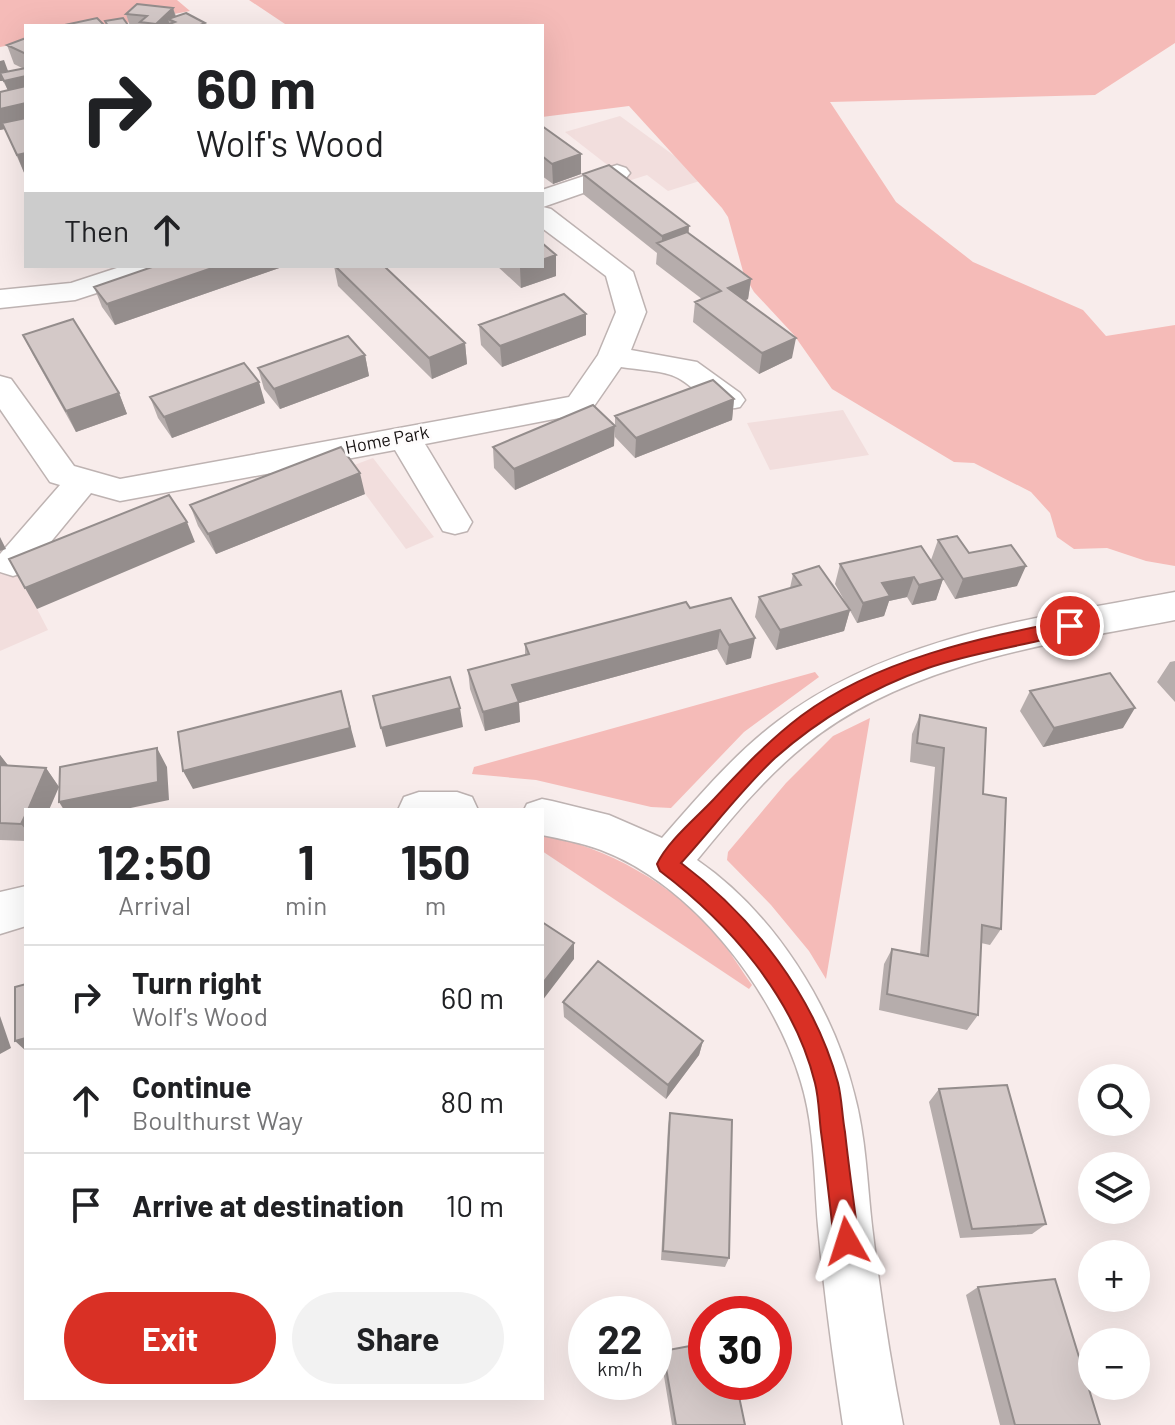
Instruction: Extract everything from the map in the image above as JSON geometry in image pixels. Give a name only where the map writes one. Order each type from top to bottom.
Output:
[{"type":"street","points":[[544,199],[573,186],[617,173]]},
{"type":"street","name":"Home Park","points":[[0,386],[62,474],[120,490],[579,405],[613,356],[631,312],[619,272],[544,216]]},
{"type":"street","points":[[0,299],[75,291],[145,268]]},
{"type":"street","points":[[613,356],[686,369],[729,400]]},
{"type":"street","points":[[404,437],[455,522]]},
{"type":"street","points":[[13,563],[83,480]]},
{"type":"street","points":[[667,864],[767,754],[810,719],[867,687],[923,663],[1012,638],[1175,606]]},
{"type":"street","points":[[544,818],[618,837],[667,864],[708,896],[775,974],[804,1021],[827,1084],[841,1181],[856,1331],[873,1425]]},
{"type":"street","points":[[0,913],[24,907]]},
{"type":"shaded area","points":[[0,0],[177,0],[190,11],[121,24],[24,24],[24,42],[0,47]]},
{"type":"shaded area","points":[[249,0],[1175,0],[1175,43],[1095,95],[830,102],[896,202],[973,262],[1083,310],[1106,336],[1175,325],[1175,566],[1146,561],[1107,548],[1074,549],[1057,537],[1050,513],[1031,492],[974,463],[954,462],[832,389],[794,335],[754,292],[744,275],[728,217],[722,208],[629,106],[544,117],[544,24],[285,24]]},
{"type":"shaded area","points":[[620,116],[706,179],[668,191],[647,175],[628,181],[565,132]]},
{"type":"shaded area","points":[[843,410],[869,455],[770,470],[747,423]]},
{"type":"shaded area","points":[[373,458],[434,537],[406,549],[346,468]]},
{"type":"shaded area","points":[[6,549],[48,630],[0,651],[0,551]]},
{"type":"shaded area","points":[[815,672],[819,677],[744,732],[671,808],[651,807],[536,780],[472,774],[474,767]]},
{"type":"shaded area","points":[[870,718],[826,979],[809,951],[771,905],[727,860],[728,852],[786,783],[833,736]]},
{"type":"shaded area","points":[[544,835],[614,858],[660,884],[699,917],[726,947],[752,985],[749,989],[544,852]]},
{"type":"building","points":[[137,4],[173,8],[156,24],[140,22],[147,16],[126,14]]},
{"type":"building","points":[[186,13],[205,23],[170,24],[175,22],[168,19]]},
{"type":"building","points":[[97,18],[103,24],[69,24]]},
{"type":"building","points":[[123,18],[127,24],[107,24],[105,21]]},
{"type":"building","points":[[24,39],[24,53],[7,45]]},
{"type":"building","points":[[24,68],[24,76],[4,81],[0,73]]},
{"type":"building","points":[[24,86],[24,103],[0,109],[0,92]]},
{"type":"building","points":[[24,118],[24,153],[17,155],[2,123]]},
{"type":"building","points":[[544,127],[581,154],[552,164],[544,158]]},
{"type":"building","points":[[609,165],[689,226],[662,236],[583,174]]},
{"type":"building","points":[[687,232],[751,279],[728,288],[796,338],[762,353],[695,302],[721,291],[657,243]]},
{"type":"building","points":[[544,245],[556,255],[544,259]]},
{"type":"building","points":[[149,268],[212,268],[107,304],[94,287]]},
{"type":"building","points":[[337,268],[386,268],[465,343],[429,358]]},
{"type":"building","points":[[564,294],[586,314],[500,346],[479,325]]},
{"type":"building","points":[[73,319],[119,393],[66,411],[23,335]]},
{"type":"building","points":[[348,336],[365,355],[274,389],[258,368]]},
{"type":"building","points":[[244,363],[259,382],[164,417],[150,397]]},
{"type":"building","points":[[713,380],[734,399],[636,438],[615,416]]},
{"type":"building","points":[[593,405],[615,426],[514,469],[493,447]]},
{"type":"building","points":[[341,447],[360,473],[208,534],[190,505]]},
{"type":"building","points":[[169,495],[187,522],[25,588],[9,559]]},
{"type":"building","points":[[957,536],[969,553],[1011,545],[1026,566],[963,579],[938,540]]},
{"type":"building","points":[[921,546],[943,579],[919,585],[914,577],[882,583],[890,596],[863,603],[840,564]]},
{"type":"building","points":[[819,566],[850,610],[780,630],[759,597],[801,585],[793,574]]},
{"type":"building","points":[[731,598],[755,638],[729,645],[720,630],[512,685],[519,702],[483,712],[468,670],[529,654],[525,644],[686,602],[690,608]]},
{"type":"building","points":[[1110,673],[1135,708],[1054,728],[1030,691]]},
{"type":"building","points":[[450,677],[460,708],[381,728],[373,696]]},
{"type":"building","points":[[341,691],[350,728],[183,771],[178,732]]},
{"type":"building","points":[[920,715],[986,728],[983,794],[1006,798],[1001,929],[982,925],[978,1015],[887,994],[892,949],[928,956],[944,748],[917,743]]},
{"type":"building","points":[[157,748],[158,782],[59,802],[60,767]]},
{"type":"building","points":[[0,765],[46,768],[29,808],[24,808],[21,824],[0,823]]},
{"type":"building","points":[[544,923],[574,943],[544,981]]},
{"type":"building","points":[[598,961],[703,1041],[668,1085],[563,1002]]},
{"type":"building","points":[[24,985],[24,1039],[15,1041],[15,987]]},
{"type":"building","points":[[1007,1085],[1046,1224],[972,1229],[939,1089]]},
{"type":"building","points":[[670,1113],[732,1120],[729,1258],[663,1251]]},
{"type":"building","points":[[1055,1279],[1078,1354],[1078,1400],[1092,1400],[1100,1425],[1015,1425],[978,1287]]},
{"type":"building","points":[[688,1346],[688,1400],[740,1400],[745,1425],[676,1425],[672,1400],[672,1349]]},
{"type":"route","points":[[847,1241],[827,1084],[804,1021],[775,974],[742,933],[708,896],[667,864],[767,754],[810,719],[867,687],[923,663],[1012,638],[1070,626]]}]
